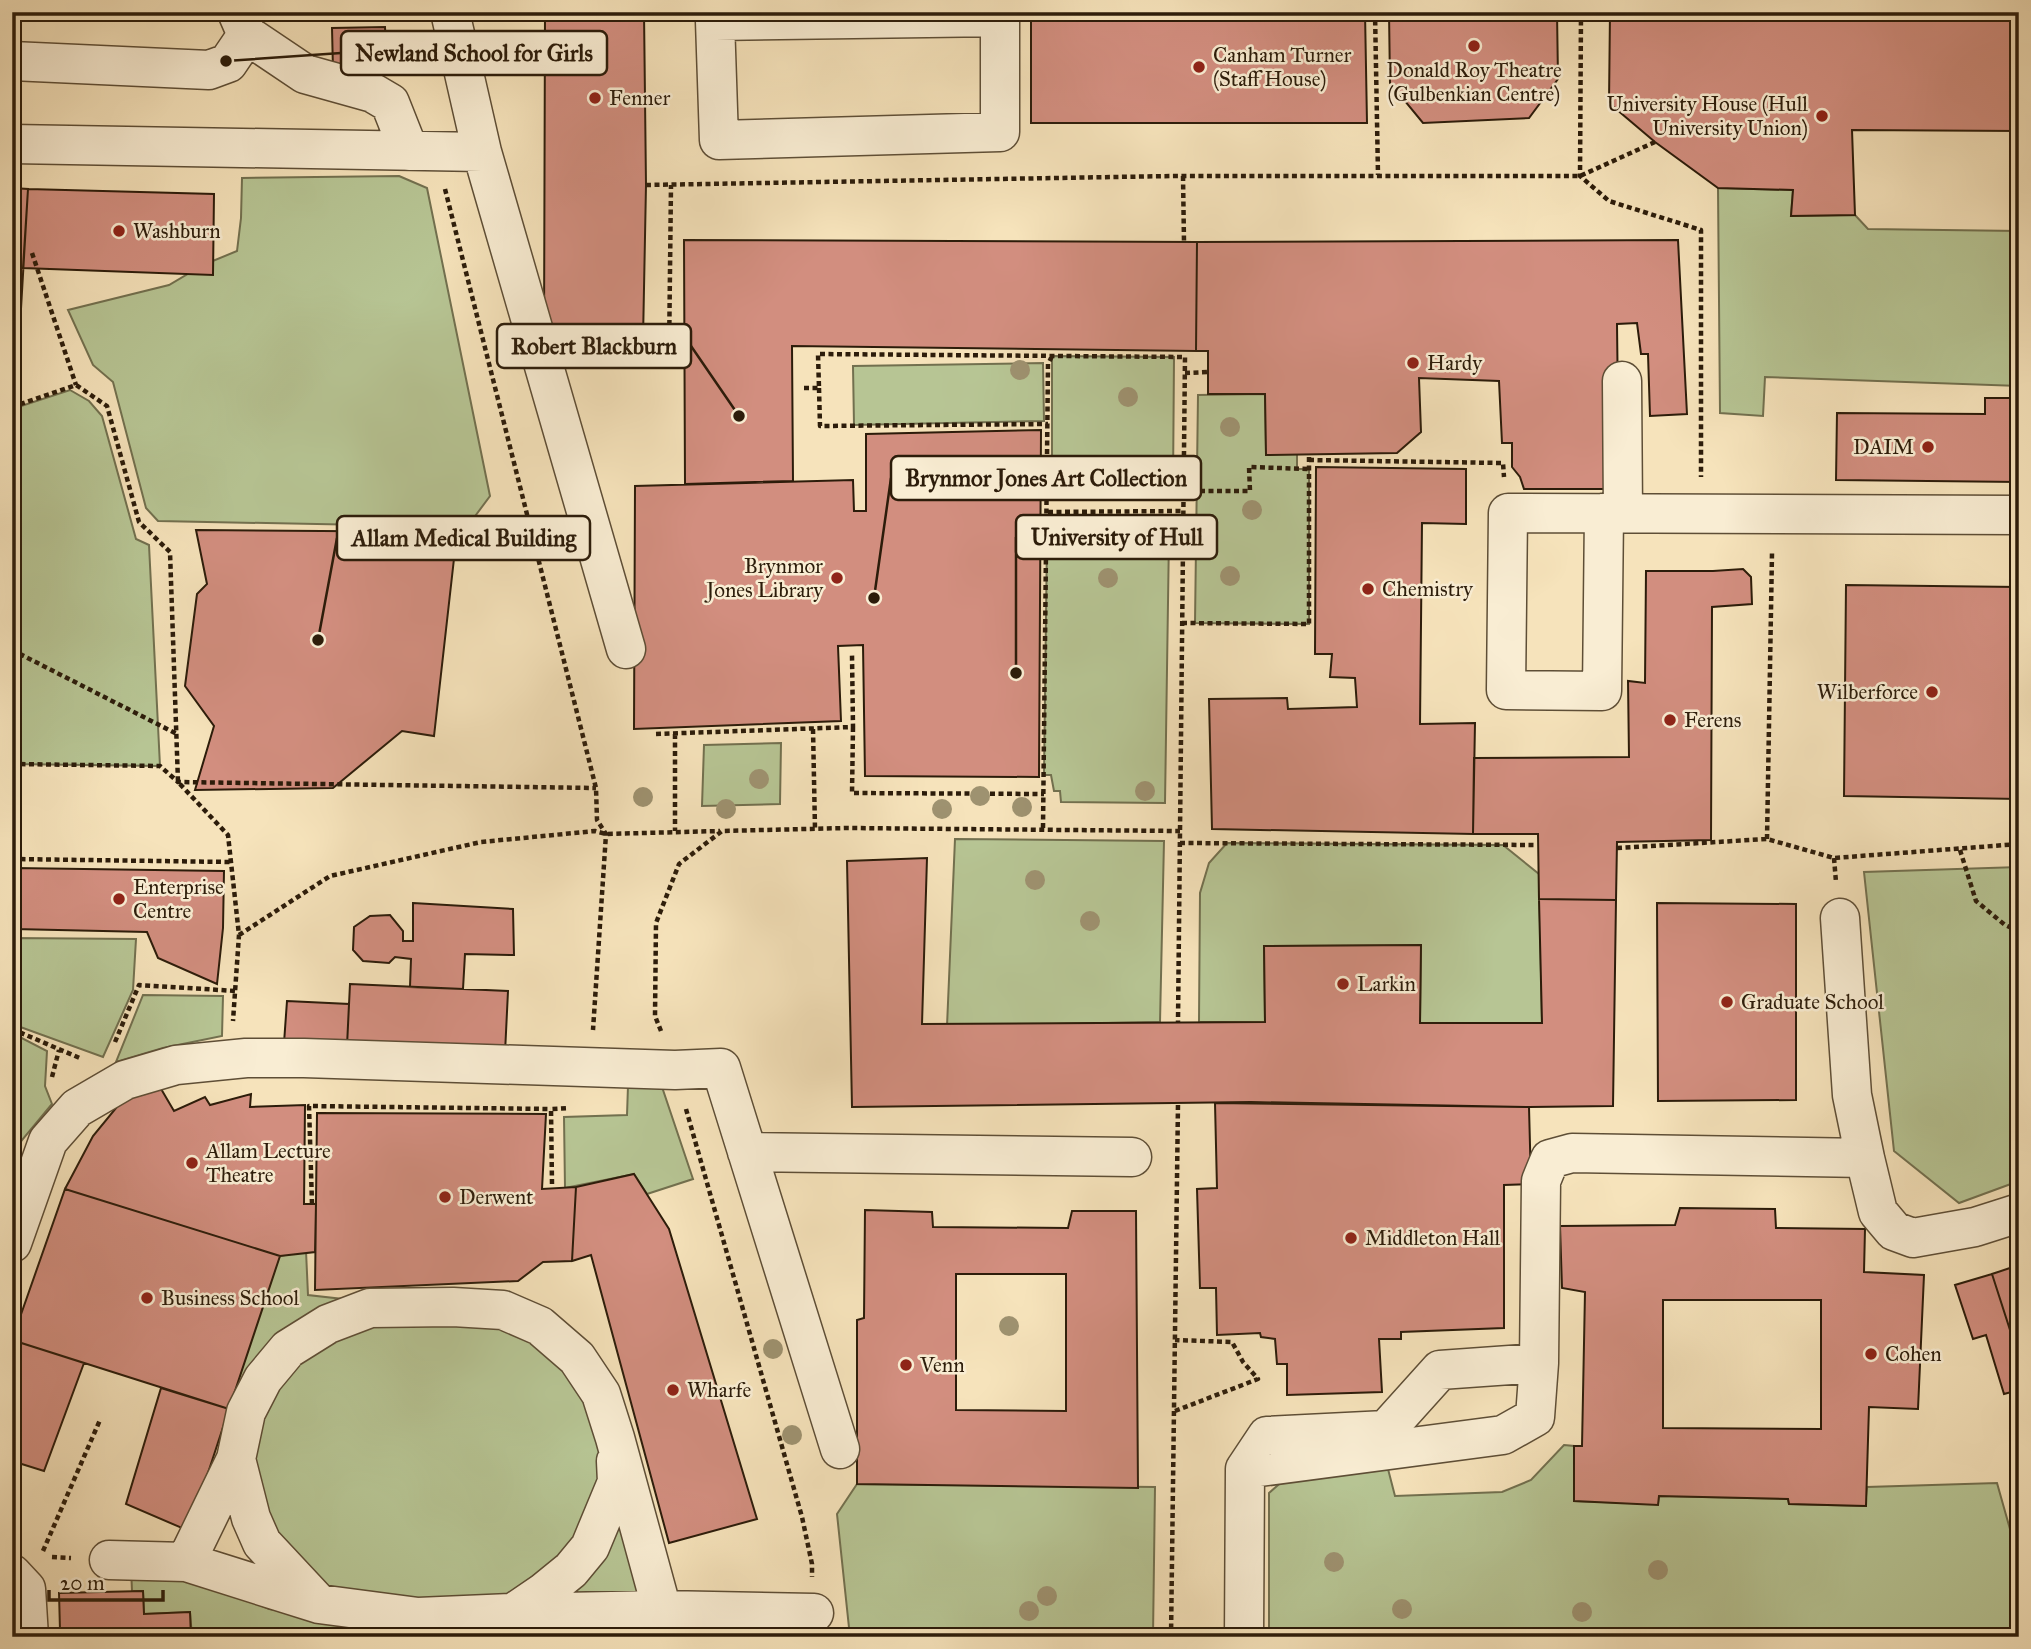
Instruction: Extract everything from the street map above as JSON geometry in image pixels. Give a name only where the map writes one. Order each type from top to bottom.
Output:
[{"type":"street","points":[[450,12],[482,152],[626,649]]},
{"type":"street","points":[[1000,15],[1000,132],[719,140],[715,21],[1000,15]]},
{"type":"street","points":[[12,61],[209,69],[228,63],[242,24],[305,74],[373,93],[390,103],[422,151]]},
{"type":"street","points":[[12,144],[482,152]]},
{"type":"street","points":[[1622,381],[1614,513],[1602,691],[1506,690],[1508,513],[1614,513],[1701,513],[1773,514],[2019,514]]},
{"type":"street","points":[[1840,918],[1852,1096],[1878,1212],[1894,1231],[1913,1238],[1975,1227],[2019,1213]]},
{"type":"street","points":[[12,1243],[48,1141],[77,1108],[125,1080],[176,1065],[304,1058],[675,1070],[720,1069],[840,1449]]},
{"type":"street","points":[[747,1152],[1132,1157]]},
{"type":"street","points":[[1245,1469],[1503,1435],[1535,1417],[1539,1363],[1541,1181],[1550,1159],[1572,1153],[1865,1158]]},
{"type":"street","points":[[186,1562],[236,1459],[246,1412],[263,1379],[288,1349],[328,1324],[370,1308],[453,1307],[503,1310],[540,1326],[577,1358],[601,1394],[615,1438],[662,1623]]},
{"type":"street","points":[[1244,1637],[1245,1469],[1267,1436],[1386,1430],[1440,1370],[1539,1363]]},
{"type":"street","points":[[513,1613],[570,1570],[590,1547],[617,1482],[615,1438]]},
{"type":"street","points":[[236,1459],[251,1518],[262,1544],[319,1604]]},
{"type":"street","points":[[109,1560],[186,1562],[319,1604],[418,1617],[513,1613],[662,1623],[814,1613]]},
{"type":"street","points":[[19,1582],[29,1637]]},
{"type":"path","points":[[1375,12],[1378,175]]},
{"type":"path","points":[[1580,12],[1580,176],[1609,201],[1701,230],[1701,513]]},
{"type":"path","points":[[646,185],[1183,176],[1580,176],[1655,142]]},
{"type":"path","points":[[422,151],[596,788],[597,820],[606,834],[590,1066]]},
{"type":"path","points":[[1183,176],[1184,242]]},
{"type":"path","points":[[541,353],[669,356],[670,185]]},
{"type":"path","points":[[32,253],[76,385],[107,406],[139,522],[170,552],[178,782]]},
{"type":"path","points":[[1048,424],[820,426],[818,354],[1185,357],[1178,1022]]},
{"type":"path","points":[[1043,828],[1048,364],[1052,356]]},
{"type":"path","points":[[1185,373],[1208,372]]},
{"type":"path","points":[[12,407],[76,385]]},
{"type":"path","points":[[804,388],[819,388]]},
{"type":"path","points":[[1182,623],[1308,624],[1309,457],[1503,463],[1508,513]]},
{"type":"path","points":[[1183,491],[1250,491],[1250,467],[1309,469]]},
{"type":"path","points":[[1048,512],[1183,511]]},
{"type":"path","points":[[1767,839],[1773,514]]},
{"type":"path","points":[[12,650],[177,734]]},
{"type":"path","points":[[852,655],[852,793],[1044,794]]},
{"type":"path","points":[[656,734],[853,727]]},
{"type":"path","points":[[813,729],[815,829]]},
{"type":"path","points":[[675,734],[675,831]]},
{"type":"path","points":[[12,764],[160,766],[228,835],[239,935],[229,1060]]},
{"type":"path","points":[[178,782],[596,788]]},
{"type":"path","points":[[239,935],[330,876],[481,842],[595,831],[606,834],[815,829],[1043,828],[1180,831]]},
{"type":"path","points":[[722,831],[679,864],[656,923],[655,1016],[675,1070],[802,1517],[812,1564],[814,1613]]},
{"type":"path","points":[[1617,848],[1767,839],[1834,858],[2019,845]]},
{"type":"path","points":[[1180,843],[1537,845]]},
{"type":"path","points":[[1960,850],[1976,901],[2005,925],[2019,931]]},
{"type":"path","points":[[12,859],[231,862]]},
{"type":"path","points":[[114,1044],[139,985],[236,991]]},
{"type":"path","points":[[12,1029],[59,1050]]},
{"type":"path","points":[[1171,1637],[1178,1103]]},
{"type":"path","points":[[312,1204],[309,1105],[578,1108]]},
{"type":"path","points":[[551,1109],[552,1184]]},
{"type":"path","points":[[1174,1411],[1258,1379],[1243,1362],[1232,1342],[1175,1340]]},
{"type":"path","points":[[19,1582],[100,1420]]},
{"type":"green space","points":[[399,176],[427,188],[490,496],[467,527],[158,521],[146,508],[113,382],[93,365],[68,310],[169,285],[203,265],[237,251],[242,178]]},
{"type":"green space","points":[[1718,188],[1793,190],[1791,216],[1855,215],[1868,229],[2019,231],[2019,386],[1765,377],[1763,416],[1720,413]]},
{"type":"green space","points":[[1052,356],[1174,357],[1173,485],[1052,485]]},
{"type":"green space","points":[[1043,363],[1044,421],[854,425],[853,366]]},
{"type":"green space","points":[[70,390],[89,401],[102,416],[136,539],[149,545],[160,766],[12,764],[12,409]]},
{"type":"green space","points":[[1265,394],[1266,454],[1297,454],[1297,469],[1309,469],[1309,624],[1195,623],[1198,395]]},
{"type":"green space","points":[[1169,536],[1165,803],[1061,802],[1060,791],[1054,791],[1051,775],[1044,775],[1047,539]]},
{"type":"green space","points":[[781,743],[780,804],[702,806],[704,745]]},
{"type":"green space","points":[[955,839],[1164,841],[1160,1022],[947,1026]]},
{"type":"green space","points":[[1227,843],[1503,845],[1539,874],[1542,1023],[1420,1023],[1421,945],[1264,946],[1265,1022],[1199,1022],[1200,893],[1209,863]]},
{"type":"green space","points":[[2019,867],[2019,1181],[1959,1203],[1894,1151],[1864,872]]},
{"type":"green space","points":[[12,938],[136,939],[133,990],[103,1057],[12,1024]]},
{"type":"green space","points":[[143,995],[223,996],[222,1036],[163,1048],[116,1062]]},
{"type":"green space","points":[[12,1033],[47,1051],[45,1086],[52,1104],[12,1156]]},
{"type":"green space","points":[[628,1086],[662,1087],[693,1179],[647,1194],[634,1174],[565,1188],[564,1117],[627,1115]]},
{"type":"green space","points":[[306,1251],[308,1295],[370,1302],[251,1404],[230,1396],[265,1282],[280,1256]]},
{"type":"green space","points":[[370,1321],[491,1324],[533,1340],[586,1391],[606,1461],[577,1544],[506,1596],[387,1602],[317,1583],[272,1529],[254,1457],[259,1420],[299,1354]]},
{"type":"green space","points":[[1564,1445],[1574,1446],[1574,1501],[1658,1504],[1659,1496],[1788,1499],[1789,1504],[1865,1506],[1867,1487],[1997,1483],[2019,1561],[2019,1637],[1269,1637],[1269,1493],[1294,1471],[1388,1469],[1395,1496],[1502,1492],[1531,1480]]},
{"type":"green space","points":[[617,1482],[662,1610],[544,1592]]},
{"type":"green space","points":[[857,1484],[1155,1487],[1153,1637],[850,1637],[837,1514]]},
{"type":"green space","points":[[131,1567],[195,1576],[269,1609],[402,1630],[644,1623],[644,1637],[192,1637],[190,1612],[144,1614],[143,1591],[132,1591]]},
{"type":"building","name":"Fenner","points":[[545,12],[644,12],[646,185],[643,340],[544,339]]},
{"type":"building","name":"Canham Turner (Staff House)","points":[[1031,12],[1365,12],[1367,123],[1031,123]]},
{"type":"building","name":"Donald Roy Theatre (Gulbenkian Centre)","points":[[1389,12],[1557,12],[1558,79],[1529,118],[1423,123],[1390,83]]},
{"type":"building","name":"University House (Hull University Union)","points":[[1610,12],[2019,12],[2019,131],[1852,130],[1855,215],[1791,216],[1793,190],[1718,188],[1655,142],[1609,103]]},
{"type":"building","points":[[385,27],[387,69],[333,70],[332,28]]},
{"type":"building","points":[[12,188],[28,189],[16,394],[12,393]]},
{"type":"building","name":"Washburn","points":[[28,189],[214,194],[213,275],[23,268]]},
{"type":"building","points":[[684,240],[1197,242],[1196,351],[792,346],[793,481],[685,484]]},
{"type":"building","name":"Hardy","points":[[1678,240],[1687,414],[1650,416],[1648,354],[1641,354],[1637,323],[1617,324],[1619,489],[1524,489],[1520,477],[1512,467],[1512,443],[1502,443],[1499,381],[1419,378],[1421,432],[1397,453],[1266,455],[1265,394],[1208,394],[1208,351],[1196,351],[1197,242]]},
{"type":"building","name":"DAIM","points":[[1985,398],[2019,398],[2019,482],[1836,480],[1837,413],[1985,414]]},
{"type":"building","name":"Brynmor Jones Library","points":[[1041,430],[1039,777],[865,776],[863,645],[838,646],[841,721],[634,729],[635,486],[853,480],[854,511],[866,511],[866,434]]},
{"type":"building","name":"Chemistry","points":[[1316,467],[1466,469],[1466,524],[1422,523],[1420,724],[1475,723],[1473,834],[1212,829],[1209,699],[1287,698],[1288,709],[1357,707],[1355,678],[1330,677],[1332,654],[1315,654]]},
{"type":"building","points":[[196,530],[457,532],[434,736],[402,731],[333,788],[195,790],[214,726],[185,686],[197,594],[207,584]]},
{"type":"building","name":"Ferens","points":[[1743,569],[1751,577],[1752,604],[1712,607],[1711,840],[1617,842],[1616,900],[1539,899],[1538,834],[1473,834],[1474,758],[1629,757],[1628,681],[1645,683],[1646,571]]},
{"type":"building","name":"Wilberforce","points":[[1846,585],[2019,587],[2019,799],[1844,796]]},
{"type":"building","name":"Larkin","points":[[927,858],[922,1024],[1265,1022],[1264,946],[1421,945],[1420,1023],[1542,1023],[1539,899],[1616,900],[1613,1106],[1251,1102],[852,1107],[847,861]]},
{"type":"building","name":"Enterprise Centre","points":[[14,868],[224,871],[223,928],[217,984],[158,958],[147,932],[14,929]]},
{"type":"building","points":[[413,903],[513,909],[514,955],[465,954],[463,989],[410,987],[411,959],[395,957],[389,963],[363,961],[353,950],[354,927],[370,916],[390,915],[403,931],[403,941],[413,941]]},
{"type":"building","name":"Graduate School","points":[[1657,903],[1796,904],[1796,1100],[1658,1101]]},
{"type":"building","points":[[350,984],[508,991],[505,1053],[347,1046]]},
{"type":"building","points":[[287,1001],[349,1004],[347,1046],[284,1043]]},
{"type":"building","name":"Allam Lecture Theatre","points":[[157,1082],[174,1111],[205,1097],[210,1105],[251,1094],[250,1107],[305,1105],[304,1204],[316,1204],[315,1252],[280,1256],[65,1189],[93,1136],[125,1097]]},
{"type":"building","name":"Middleton Hall","points":[[1215,1103],[1529,1107],[1531,1184],[1504,1185],[1504,1328],[1401,1332],[1401,1339],[1379,1339],[1382,1392],[1287,1395],[1287,1364],[1277,1364],[1275,1339],[1261,1337],[1260,1333],[1217,1335],[1216,1288],[1200,1288],[1197,1189],[1217,1188]]},
{"type":"building","name":"Derwent","points":[[317,1113],[546,1114],[542,1189],[576,1187],[572,1261],[543,1262],[518,1281],[315,1290]]},
{"type":"building","name":"Wharfe","points":[[634,1174],[669,1229],[757,1519],[669,1543],[591,1255],[572,1261],[576,1187]]},
{"type":"building","name":"Business School","points":[[65,1189],[280,1256],[229,1409],[12,1340]]},
{"type":"building","name":"Cohen","points":[[1680,1208],[1775,1209],[1776,1228],[1865,1229],[1864,1272],[1924,1275],[1918,1409],[1869,1407],[1866,1506],[1789,1504],[1788,1499],[1659,1496],[1658,1505],[1574,1501],[1574,1446],[1582,1446],[1585,1292],[1562,1288],[1560,1226],[1675,1225]],"holes":[[[1663,1300],[1821,1300],[1821,1429],[1663,1428]]]},
{"type":"building","name":"Venn","points":[[865,1210],[932,1212],[933,1227],[1068,1228],[1072,1211],[1136,1211],[1138,1488],[857,1484],[857,1320],[864,1318]],"holes":[[[956,1274],[1066,1274],[1066,1411],[956,1410]]]},
{"type":"building","points":[[2019,1265],[2019,1358],[1992,1274]]},
{"type":"building","points":[[1992,1274],[2019,1358],[2019,1390],[2004,1394],[1986,1335],[1973,1339],[1955,1285]]},
{"type":"building","points":[[12,1340],[84,1363],[44,1471],[12,1461]]},
{"type":"building","points":[[161,1388],[229,1409],[189,1531],[126,1504]]},
{"type":"building","points":[[143,1591],[144,1614],[190,1612],[191,1637],[114,1637],[114,1628],[60,1630],[59,1593]]},
{"type":"building","points":[[796,1628],[795,1637],[685,1637],[685,1630]]},
{"type":"place","name":"Donald Roy Theatre (Gulbenkian Centre)","points":[[1474,46]]},
{"type":"place","name":"Newland School for Girls","points":[[226,61]]},
{"type":"place","name":"Canham Turner (Staff House)","points":[[1199,67]]},
{"type":"place","name":"Fenner","points":[[595,98]]},
{"type":"place","name":"University House (Hull University Union)","points":[[1822,116]]},
{"type":"place","name":"Washburn","points":[[119,231]]},
{"type":"place","name":"Hardy","points":[[1413,363]]},
{"type":"place","name":"Robert Blackburn","points":[[739,416]]},
{"type":"place","name":"DAIM","points":[[1928,447]]},
{"type":"place","name":"Brynmor Jones Library","points":[[837,578]]},
{"type":"place","name":"Chemistry","points":[[1368,589]]},
{"type":"place","name":"Brynmor Jones Art Collection","points":[[874,598]]},
{"type":"place","name":"Allam Medical Building","points":[[318,640]]},
{"type":"place","name":"University of Hull","points":[[1016,673]]},
{"type":"place","name":"Wilberforce","points":[[1932,692]]},
{"type":"place","name":"Ferens","points":[[1670,720]]},
{"type":"place","name":"Enterprise Centre","points":[[119,899]]},
{"type":"place","name":"Larkin","points":[[1343,984]]},
{"type":"place","name":"Graduate School","points":[[1727,1002]]},
{"type":"place","name":"Allam Lecture Theatre","points":[[192,1163]]},
{"type":"place","name":"Derwent","points":[[445,1197]]},
{"type":"place","name":"Middleton Hall","points":[[1351,1238]]},
{"type":"place","name":"Business School","points":[[147,1298]]},
{"type":"place","name":"Cohen","points":[[1871,1354]]},
{"type":"place","name":"Venn","points":[[906,1365]]},
{"type":"place","name":"Wharfe","points":[[673,1390]]}]
